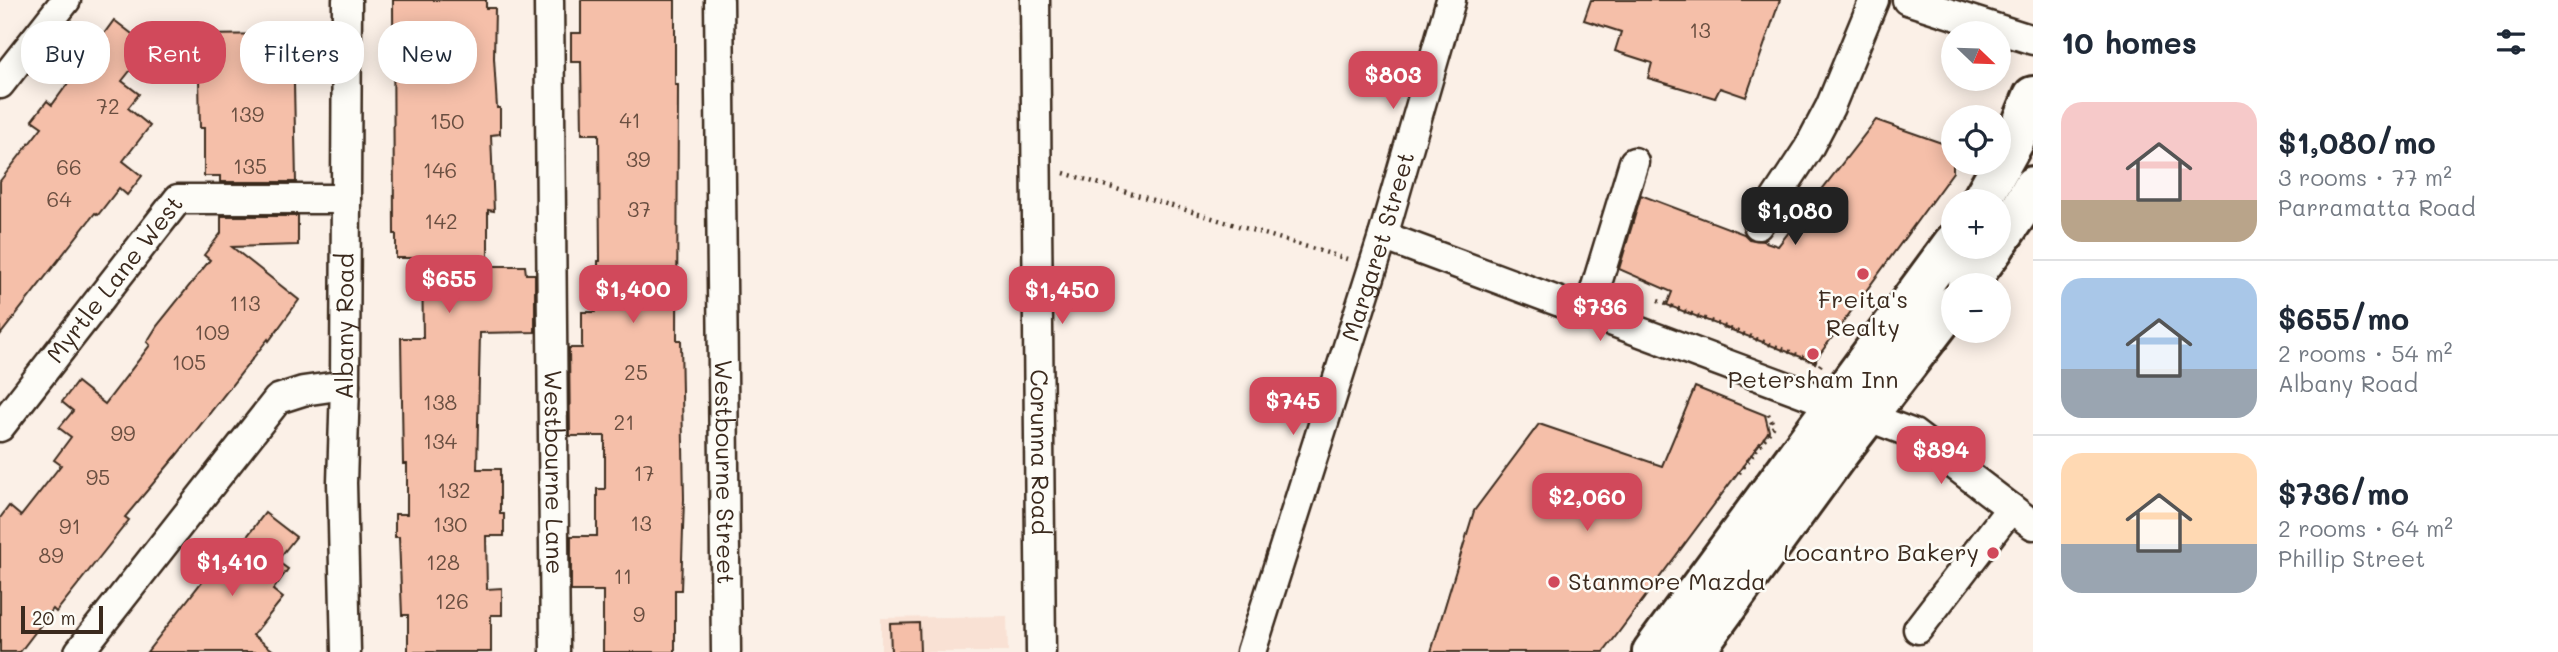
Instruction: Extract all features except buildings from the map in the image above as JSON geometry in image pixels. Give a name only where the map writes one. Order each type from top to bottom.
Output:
[{"type":"highway","points":[[1988,189],[2015,140],[2033,96]]},
{"type":"highway","points":[[2011,223],[2033,186]]},
{"type":"highway","points":[[1694,652],[1851,410],[1943,259]]},
{"type":"highway","points":[[1652,652],[1851,410],[1941,316]]},
{"type":"street","points":[[0,84],[66,0]]},
{"type":"street","name":"Albany Road","points":[[346,652],[342,483],[347,0]]},
{"type":"street","name":"Westbourne Lane","points":[[550,0],[555,652]]},
{"type":"street","name":"Westbourne Street","points":[[719,0],[726,652]]},
{"type":"street","name":"Corunna Road","points":[[1035,0],[1041,652]]},
{"type":"street","name":"Margaret Street","points":[[1251,652],[1373,267],[1451,0]]},
{"type":"street","points":[[1758,225],[1808,149],[1830,107],[1874,0]]},
{"type":"street","points":[[1907,0],[2033,40]]},
{"type":"street","points":[[1588,313],[1634,162]]},
{"type":"street","name":"Myrtle Lane West","points":[[0,427],[178,199],[346,199]]},
{"type":"street","points":[[1382,236],[1914,434],[2022,516],[1918,629]]},
{"type":"street","points":[[79,652],[278,399],[303,391],[345,385]]},
{"type":"path","points":[[1036,165],[1373,267]]},
{"type":"path","points":[[1658,301],[1821,364]]},
{"type":"path","points":[[1739,473],[1774,426],[1767,410],[1756,405]]},
{"type":"shaded area","points":[[1007,616],[1008,652],[881,652],[881,618]]},
{"type":"place","name":"Freita's Realty","points":[[1863,274]]},
{"type":"place","name":"Petersham Inn","points":[[1813,354]]},
{"type":"place","name":"Locantro Bakery","points":[[1993,553]]},
{"type":"place","name":"Stanmore Mazda","points":[[1554,582]]}]
